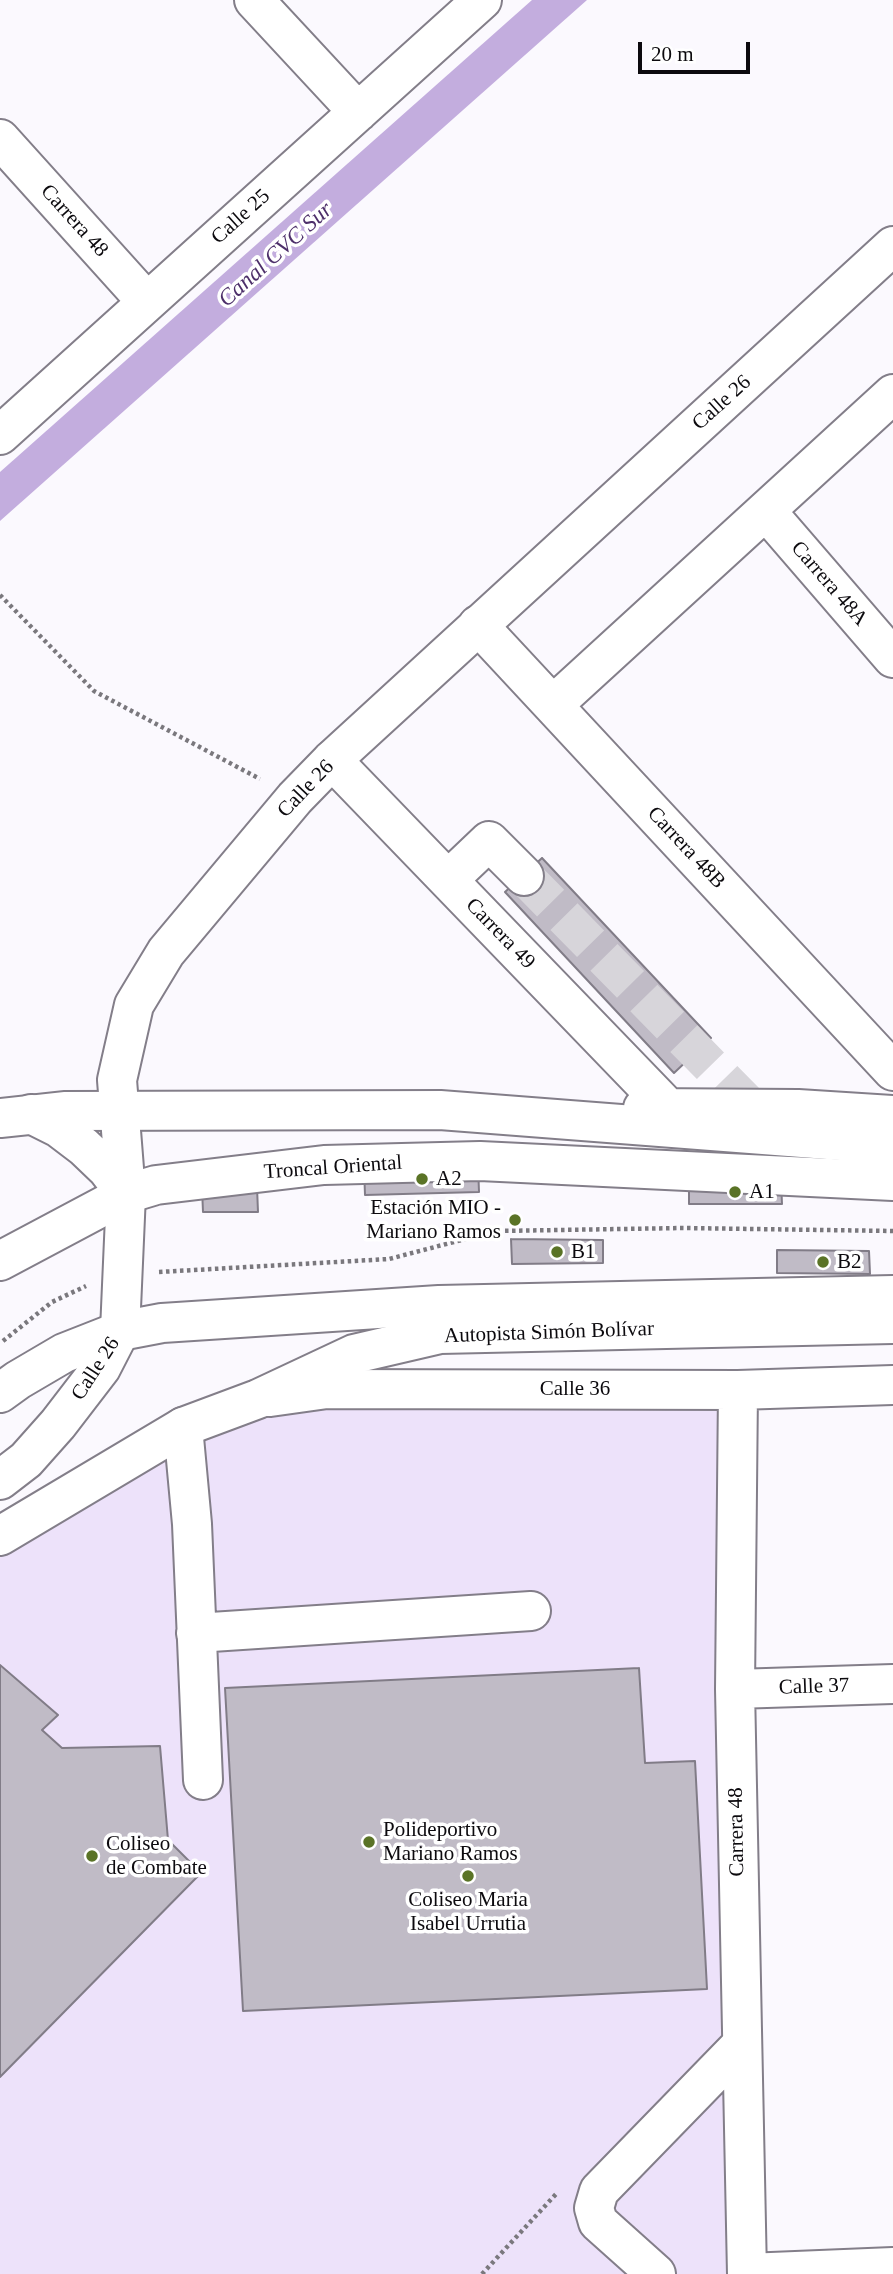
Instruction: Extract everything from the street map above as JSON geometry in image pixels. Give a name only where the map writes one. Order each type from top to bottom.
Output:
[{"type":"main road","points":[[254,0],[358,112]]},
{"type":"main road","name":"Calle 25","points":[[0,435],[482,0]]},
{"type":"main road","name":"Carrera 48","points":[[0,139],[147,302]]},
{"type":"main road","name":"Calle 26","points":[[0,1480],[26,1460],[58,1424],[101,1368],[120,1331],[126,1194],[117,1080],[134,1006],[166,952],[295,798],[332,760],[893,247]]},
{"type":"main road","points":[[553,705],[893,394]]},
{"type":"main road","name":"Carrera 48A","points":[[766,511],[893,658]]},
{"type":"main road","name":"Carrera 48B","points":[[478,625],[893,1071]]},
{"type":"main road","name":"Carrera 49","points":[[332,760],[668,1108]]},
{"type":"main road","points":[[448,880],[489,841],[524,876]]},
{"type":"main road","points":[[15,1116],[119,1111],[668,1108],[798,1109],[893,1115]]},
{"type":"main road","points":[[440,1110],[893,1145]]},
{"type":"main road","points":[[15,1116],[59,1128],[107,1169],[126,1194]]},
{"type":"main road","name":"Troncal Oriental","points":[[0,1261],[126,1194],[156,1185],[324,1165],[480,1161],[893,1181]]},
{"type":"main road","points":[[0,1393],[64,1353],[120,1331],[162,1322],[439,1305],[893,1295]]},
{"type":"main road","name":"Autopista Simón Bolívar","points":[[0,1536],[183,1427],[258,1399],[354,1354],[440,1334],[893,1324]]},
{"type":"main road","name":"Calle 36","points":[[258,1399],[327,1389],[737,1390],[893,1385]]},
{"type":"main road","name":"Carrera 48","points":[[737,1390],[735,1689],[747,2274]]},
{"type":"main road","points":[[183,1427],[192,1524],[203,1780]]},
{"type":"main road","points":[[196,1633],[531,1611]]},
{"type":"main road","name":"Calle 37","points":[[735,1689],[893,1684]]},
{"type":"main road","points":[[656,2274],[598,2222],[594,2208],[599,2191],[742,2044]]},
{"type":"main road","points":[[747,2274],[893,2267]]},
{"type":"path","points":[[0,596],[94,691],[295,798]]},
{"type":"path","points":[[201,1270],[389,1259],[496,1231],[683,1228],[893,1231]]},
{"type":"path","points":[[0,1344],[52,1302],[80,1288],[123,1274]]},
{"type":"shaded area","name":"Polideportivo Mariano Ramos","points":[[738,1390],[747,2274],[0,2274],[0,1536],[258,1399]]},
{"type":"water","name":"Canal CVC Sur","points":[[532,0],[587,0],[0,521],[0,472]]},
{"type":"building","points":[[542,858],[711,1038],[674,1073],[505,892]]},
{"type":"building","name":"A2","points":[[478,1164],[479,1192],[365,1195],[364,1167]]},
{"type":"building","name":"A1","points":[[689,1181],[781,1181],[782,1204],[689,1204]]},
{"type":"building","points":[[257,1187],[258,1212],[203,1212],[202,1188]]},
{"type":"building","name":"B1","points":[[511,1239],[603,1240],[603,1263],[512,1264]]},
{"type":"building","name":"B2","points":[[777,1250],[869,1251],[870,1274],[777,1273]]},
{"type":"building","name":"Coliseo de Combate","points":[[0,1665],[58,1715],[42,1730],[62,1748],[160,1746],[168,1840],[201,1873],[0,2077]]},
{"type":"building","name":"Coliseo Maria Isabel Urrutia","points":[[639,1668],[645,1763],[695,1761],[707,1989],[243,2011],[225,1688]]},
{"type":"tunnel","points":[[524,876],[752,1108]]},
{"type":"place","name":"A2","points":[[422,1179]]},
{"type":"place","name":"A1","points":[[735,1192]]},
{"type":"place","name":"Estación MIO - Mariano Ramos","points":[[515,1220]]},
{"type":"place","name":"B1","points":[[557,1252]]},
{"type":"place","name":"B2","points":[[823,1262]]},
{"type":"place","name":"Polideportivo Mariano Ramos","points":[[369,1842]]},
{"type":"place","name":"Coliseo de Combate","points":[[92,1856]]},
{"type":"place","name":"Coliseo Maria Isabel Urrutia","points":[[468,1876]]}]
